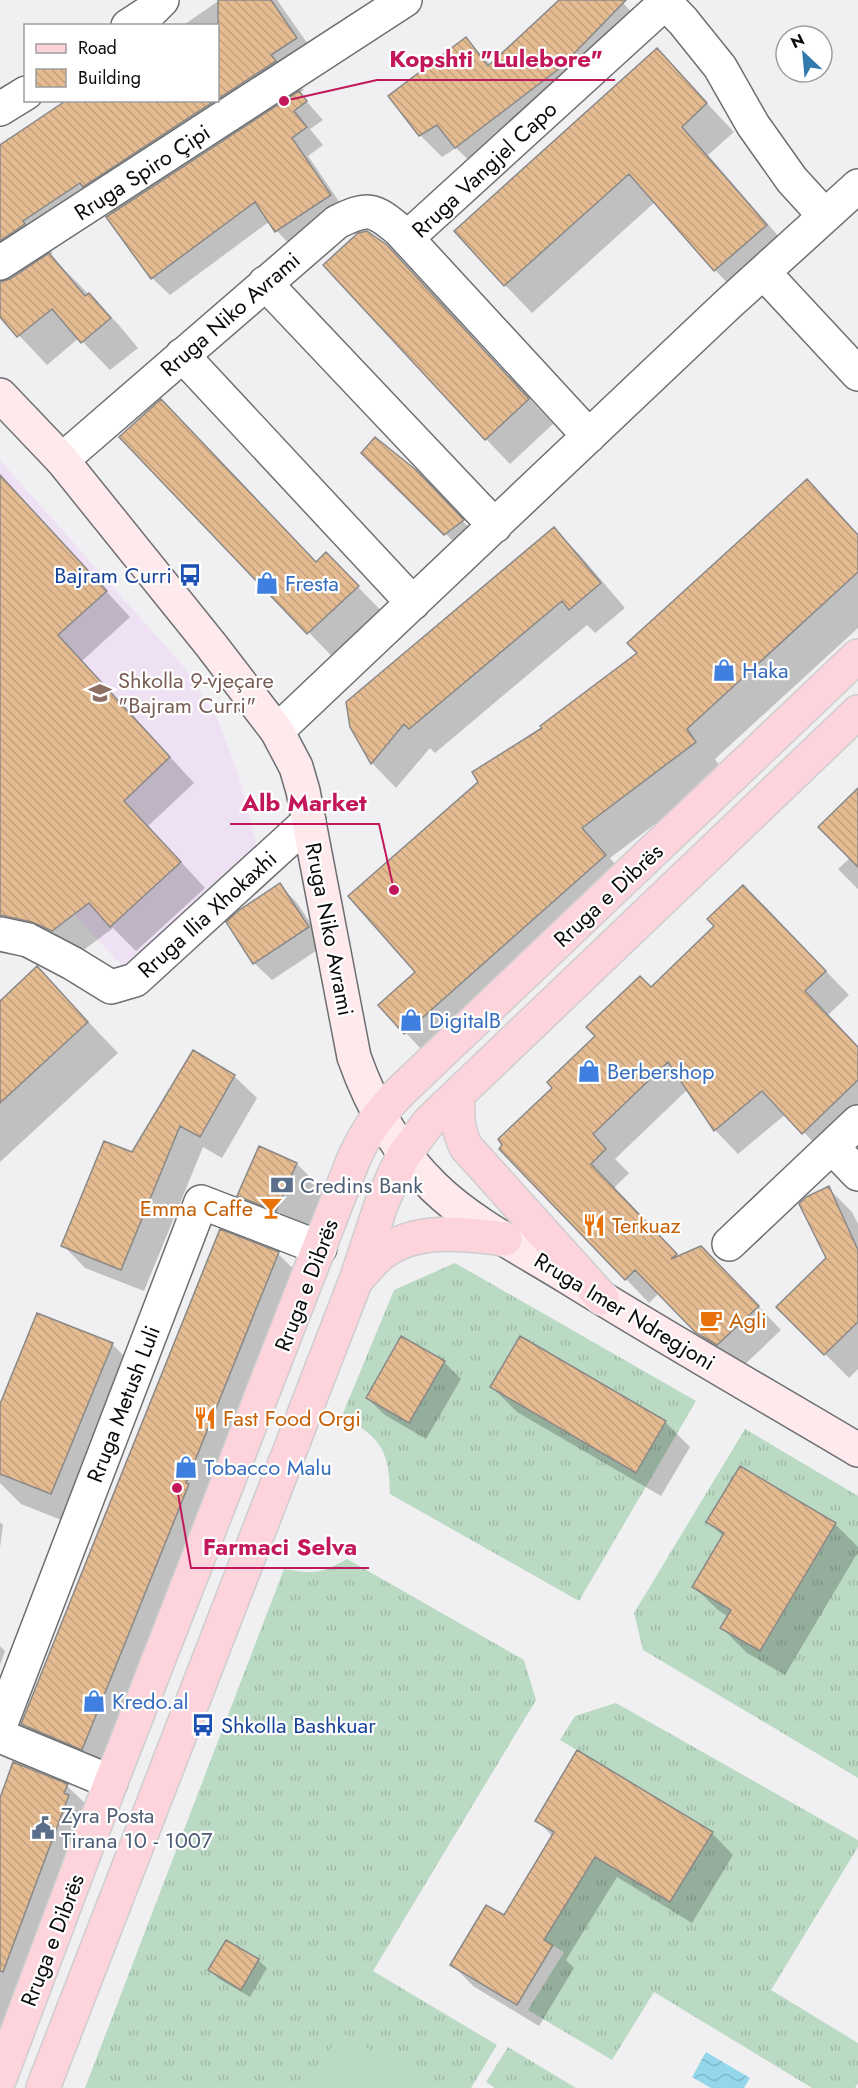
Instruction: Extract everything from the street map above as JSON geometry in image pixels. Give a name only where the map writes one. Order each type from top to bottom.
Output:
[{"type":"main road","name":"Rruga e Dibrës","points":[[0,2078],[7,2035],[111,1782],[354,1158],[368,1130],[379,1114],[441,1052],[858,656]]},
{"type":"main road","name":"Rruga e Dibrës","points":[[43,2088],[356,1280],[381,1205],[404,1155],[429,1122],[858,712]]},
{"type":"main road","points":[[458,1094],[459,1133],[466,1147],[602,1299]]},
{"type":"main road","points":[[356,1280],[381,1253],[399,1244],[426,1237],[460,1233],[505,1239]]},
{"type":"street","points":[[131,24],[151,11],[162,0]]},
{"type":"street","name":"Rruga Spiro Çipi","points":[[0,263],[404,0]]},
{"type":"street","name":"Rruga Vangjel Capo","points":[[590,436],[406,238],[665,1],[720,68],[753,125],[792,180],[825,216]]},
{"type":"street","points":[[0,109],[24,94]]},
{"type":"street","points":[[276,731],[727,305],[858,186]]},
{"type":"street","name":"Rruga Niko Avrami","points":[[62,460],[337,222],[366,211],[381,215],[406,238]]},
{"type":"street","points":[[764,273],[858,374]]},
{"type":"street","points":[[265,283],[495,526]]},
{"type":"street","points":[[182,355],[412,603]]},
{"type":"street","name":"Rruga Niko Avrami","points":[[2,400],[62,460],[211,645],[276,731],[296,767],[303,791],[354,1057],[364,1086],[404,1155]]},
{"type":"street","name":"Rruga Ilia Xhokaxhi","points":[[0,934],[28,940],[111,987],[135,980],[309,821]]},
{"type":"street","points":[[729,1244],[858,1122]]},
{"type":"street","points":[[832,1147],[858,1174]]},
{"type":"street","name":"Rruga Imer Ndregjoni","points":[[404,1155],[455,1206],[505,1239],[858,1450]]},
{"type":"street","name":"Rruga Metush Luli","points":[[0,1726],[201,1202],[320,1248]]},
{"type":"street","points":[[0,1736],[111,1782]]},
{"type":"shaded area","name":"Shkolla 9-vjeçare \"Bajram Curri\"","points":[[0,460],[185,668],[217,718],[237,770],[258,849],[125,969],[73,913],[0,810]]},
{"type":"green space","points":[[455,1263],[696,1401],[579,1601],[390,1494],[388,1466],[380,1446],[366,1431],[342,1416],[394,1290]]},
{"type":"green space","points":[[745,1429],[858,1496],[858,1778],[643,1650],[634,1613]]},
{"type":"green space","points":[[347,1559],[524,1660],[536,1700],[373,1971],[497,2045],[471,2088],[85,2088],[284,1569],[317,1572]]},
{"type":"green space","points":[[616,1703],[858,1840],[858,1847],[771,1990],[858,2043],[858,2083],[855,2088],[812,2088],[654,1992],[612,2060],[528,2010],[564,1952],[544,1940],[595,1857],[712,1832],[560,1740],[575,1716]]},
{"type":"green space","points":[[341,2032],[434,2088],[307,2088]]},
{"type":"green space","points":[[508,2047],[576,2088],[495,2088],[486,2082]]},
{"type":"water","points":[[706,2052],[750,2078],[744,2088],[711,2088],[692,2077]]},
{"type":"building","points":[[218,0],[271,0],[297,38],[271,55],[276,61],[219,98]]},
{"type":"building","points":[[559,0],[626,0],[560,68],[455,148],[437,125],[419,136],[388,96],[466,37],[488,66]]},
{"type":"building","points":[[657,48],[707,103],[682,127],[767,225],[714,271],[629,174],[504,286],[454,231]]},
{"type":"building","points":[[299,91],[307,101],[294,111],[307,127],[292,138],[331,195],[275,232],[255,202],[151,279],[106,217]]},
{"type":"building","points":[[64,102],[213,102],[83,187],[80,183],[23,221],[25,224],[0,241],[0,145]]},
{"type":"building","points":[[367,231],[387,245],[529,399],[485,440],[323,265],[358,233]]},
{"type":"building","points":[[49,253],[85,296],[89,293],[111,318],[81,343],[52,309],[17,337],[0,317],[0,282],[10,279]]},
{"type":"building","points":[[161,399],[316,562],[326,552],[359,586],[307,634],[119,437]]},
{"type":"building","points":[[375,437],[416,470],[464,520],[444,535],[361,453]]},
{"type":"building","points":[[0,475],[107,591],[58,635],[170,757],[124,801],[181,862],[110,927],[89,903],[52,931],[32,922],[0,915]]},
{"type":"building","points":[[807,479],[858,535],[858,572],[687,729],[696,742],[582,828],[606,855],[404,1034],[378,1005],[415,972],[348,896],[478,782],[472,772],[542,728],[540,726],[637,653],[627,643]]},
{"type":"building","points":[[554,527],[601,583],[569,610],[562,601],[409,729],[404,724],[371,764],[350,727],[346,702]]},
{"type":"building","points":[[858,788],[858,867],[818,827]]},
{"type":"building","points":[[280,883],[309,927],[253,964],[226,922],[238,911]]},
{"type":"building","points":[[743,885],[826,971],[805,991],[858,1047],[858,1080],[802,1134],[762,1091],[714,1131],[668,1062],[593,1134],[606,1149],[591,1164],[677,1254],[671,1259],[701,1246],[759,1306],[717,1345],[695,1332],[635,1270],[625,1280],[499,1149],[502,1145],[498,1139],[552,1088],[547,1082],[595,1036],[586,1027],[640,976],[651,987],[714,926],[707,919]]},
{"type":"building","points":[[37,966],[88,1022],[0,1103],[0,1001]]},
{"type":"building","points":[[193,1050],[235,1075],[200,1137],[180,1126],[121,1270],[61,1246],[104,1141],[132,1152]]},
{"type":"building","points":[[259,1146],[297,1163],[276,1211],[237,1196]]},
{"type":"building","points":[[829,1186],[858,1250],[858,1322],[824,1355],[776,1307],[826,1258],[799,1204],[806,1197]]},
{"type":"building","points":[[220,1229],[279,1252],[82,1750],[21,1724]]},
{"type":"building","points":[[37,1313],[113,1343],[51,1494],[0,1474],[0,1404]]},
{"type":"building","points":[[401,1336],[445,1361],[409,1423],[366,1398]]},
{"type":"building","points":[[520,1336],[666,1421],[636,1473],[490,1387]]},
{"type":"building","points":[[740,1466],[836,1523],[760,1651],[720,1628],[731,1610],[692,1587],[724,1533],[706,1522]]},
{"type":"building","points":[[577,1750],[713,1832],[670,1902],[595,1857],[544,1940],[553,1945],[517,2005],[450,1965],[486,1905],[504,1915],[554,1832],[535,1821]]},
{"type":"building","points":[[13,1762],[68,1784],[64,1793],[69,1795],[3,1972],[0,1971],[0,1798]]},
{"type":"building","points":[[226,1940],[259,1959],[241,1990],[208,1970]]},
{"type":"place","name":"Kopshti \"Lulebore\"","points":[[284,101]]},
{"type":"place","name":"Bajram Curri","points":[[190,575]]},
{"type":"place","name":"Fresta","points":[[267,583]]},
{"type":"place","name":"Haka","points":[[724,670]]},
{"type":"place","name":"Shkolla 9-vjeçare \"Bajram Curri\"","points":[[100,693]]},
{"type":"place","name":"Alb Market","points":[[394,890]]},
{"type":"place","name":"DigitalB","points":[[411,1020]]},
{"type":"place","name":"Berbershop","points":[[589,1071]]},
{"type":"place","name":"Credins Bank","points":[[282,1185]]},
{"type":"place","name":"Emma Caffe","points":[[271,1208]]},
{"type":"place","name":"Terkuaz","points":[[594,1225]]},
{"type":"place","name":"Agli","points":[[711,1320]]},
{"type":"place","name":"Fast Food Orgi","points":[[205,1418]]},
{"type":"place","name":"Tobacco Malu","points":[[186,1467]]},
{"type":"place","name":"Farmaci Selva","points":[[177,1488]]},
{"type":"place","name":"Kredo.al","points":[[94,1701]]},
{"type":"place","name":"Shkolla Bashkuar","points":[[203,1725]]},
{"type":"place","name":"Zyra Posta Tirana 10 - 1007","points":[[43,1828]]}]
